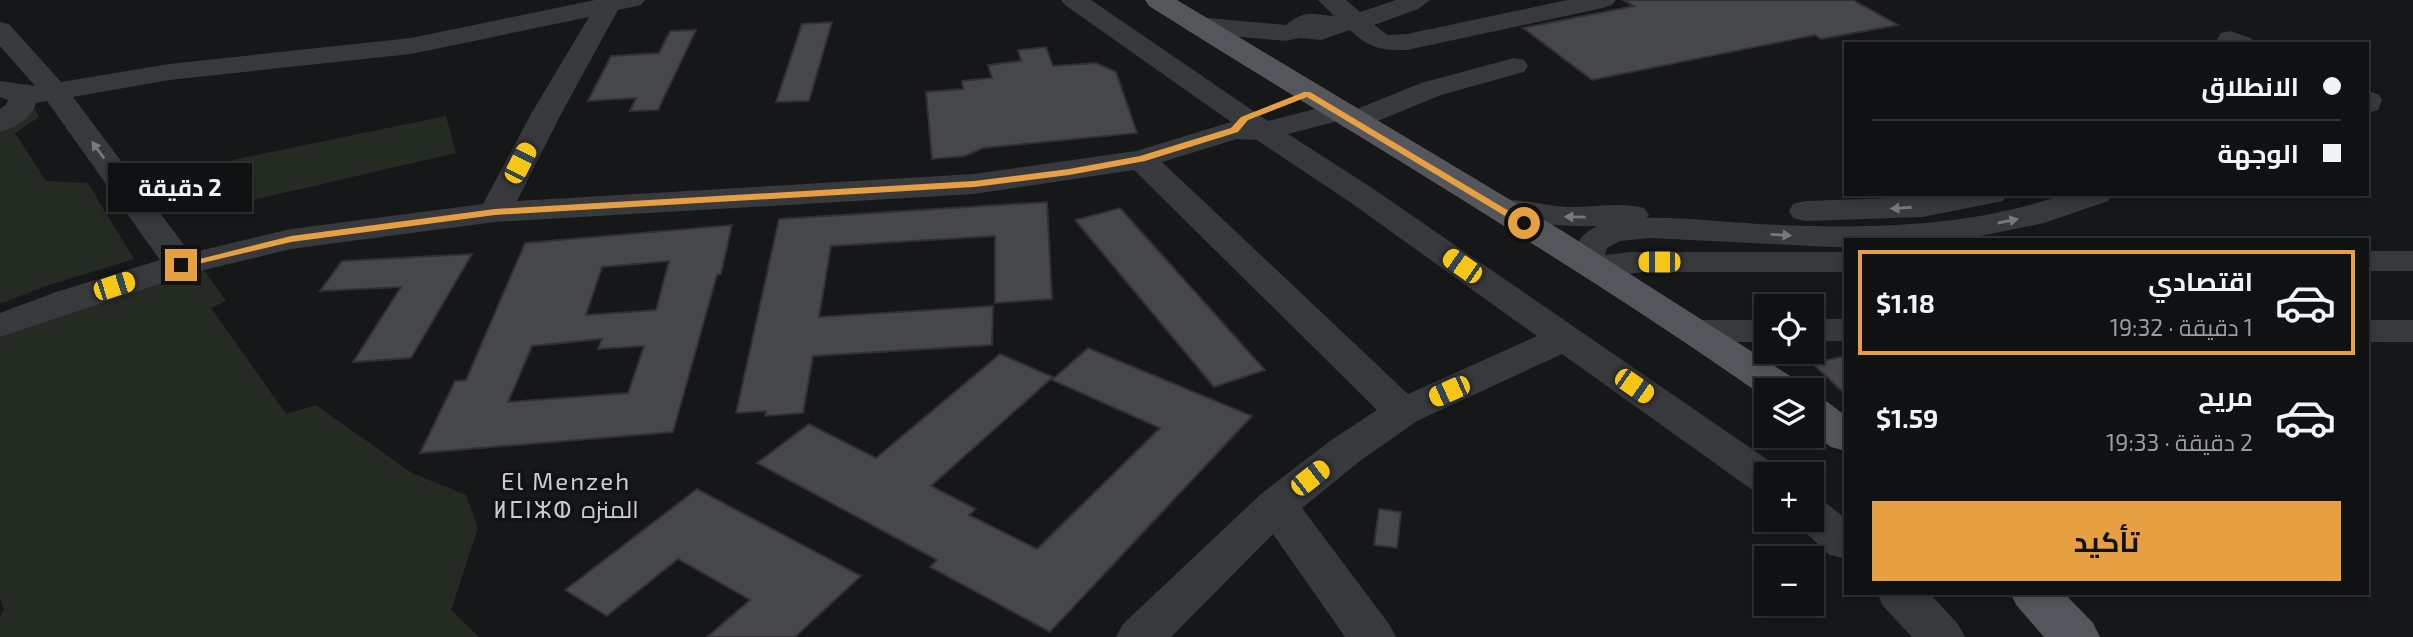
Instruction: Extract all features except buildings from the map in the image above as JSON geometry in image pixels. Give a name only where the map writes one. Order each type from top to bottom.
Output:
[{"type":"main road","points":[[1158,0],[1307,94],[1503,209],[1699,331],[1766,378]]},
{"type":"main road","points":[[1824,421],[1844,436]]},
{"type":"main road","points":[[2036,595],[2075,637]]},
{"type":"street","points":[[1074,0],[1247,126],[1358,194],[1754,471]]},
{"type":"street","points":[[1270,71],[1293,31],[1301,23],[1338,15],[1384,15],[1417,0]]},
{"type":"street","points":[[1338,15],[1385,43],[1407,42],[1603,0]]},
{"type":"street","points":[[0,123],[20,109],[12,92],[54,91],[169,72],[411,46],[620,3]]},
{"type":"street","points":[[495,212],[546,114],[620,3]]},
{"type":"street","points":[[1197,25],[1293,31]]},
{"type":"street","points":[[0,30],[54,91],[181,265]]},
{"type":"street","points":[[1435,44],[1471,78],[1497,96]]},
{"type":"street","points":[[1247,126],[1345,116],[1514,66]]},
{"type":"street","points":[[0,326],[69,300],[181,265],[291,239],[495,212],[974,184],[1069,172],[1141,159],[1247,126],[1307,94]]},
{"type":"street","points":[[1141,159],[1403,412]]},
{"type":"street","points":[[1844,261],[1632,262],[1591,265],[1587,254],[1590,245],[1598,238],[1647,222],[1922,207],[1981,196]]},
{"type":"street","points":[[1503,209],[1789,236],[1909,234],[2008,222],[2091,196]]},
{"type":"street","points":[[2369,261],[2413,261]]},
{"type":"street","points":[[1824,330],[1844,330]]},
{"type":"street","points":[[1699,331],[1754,331]]},
{"type":"street","points":[[2369,331],[2413,331]]},
{"type":"street","points":[[1140,637],[1276,505],[1345,451],[1403,412],[1565,338]]},
{"type":"street","points":[[1276,505],[1372,637]]},
{"type":"street","points":[[1824,525],[1844,541]]},
{"type":"street","points":[[1902,595],[1941,637]]},
{"type":"shaded area","points":[[34,107],[39,117],[15,133],[46,181],[88,183],[134,259],[46,286],[0,304],[0,127]]},
{"type":"shaded area","points":[[446,116],[456,153],[240,203],[232,160]]},
{"type":"shaded area","points":[[201,266],[226,301],[211,308],[286,414],[316,405],[412,473],[466,495],[478,528],[451,610],[479,637],[0,637],[0,617],[4,609],[0,599],[0,336]]},
{"type":"district","name":"El Menzeh ⵍⵎⵏⵣⵀ المنزه","points":[[566,496]]},
{"type":"route","points":[[181,265],[214,255],[291,239],[495,212],[974,184],[1069,172],[1141,159],[1235,130],[1244,118],[1307,94],[1524,223]]}]
